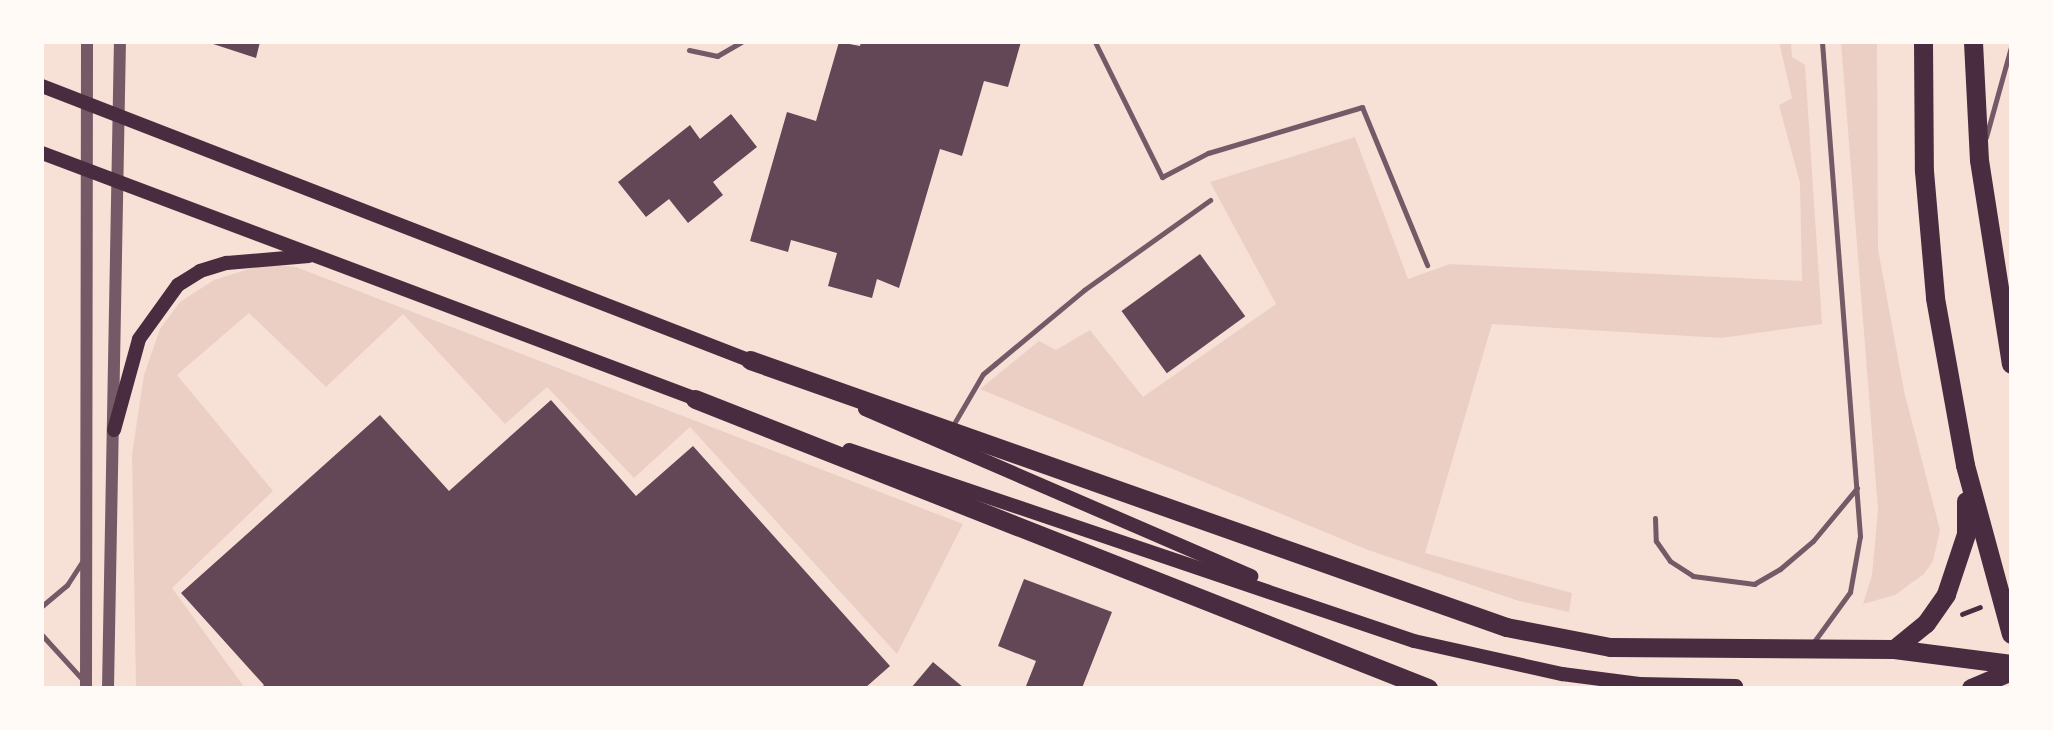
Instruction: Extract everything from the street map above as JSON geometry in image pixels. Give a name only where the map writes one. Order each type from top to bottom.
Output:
[{"type":"highway","points":[[1923,42],[1924,171],[1936,298],[1965,465],[2006,604],[2011,634]]},
{"type":"highway","points":[[1973,42],[1979,160],[2011,365]]},
{"type":"highway","points":[[750,360],[951,429],[1388,589],[1506,628],[1610,647],[1894,649],[2011,664]]},
{"type":"highway","points":[[695,399],[1428,688]]},
{"type":"highway","points":[[1894,649],[1926,623],[1952,579],[1966,534],[1965,465]]},
{"type":"highway","points":[[1971,688],[2011,671]]},
{"type":"main road","points":[[42,86],[750,360],[1342,616]]},
{"type":"main road","points":[[42,153],[695,399],[1426,644],[1562,674],[1639,684],[1736,686]]},
{"type":"main road","points":[[114,430],[139,339],[153,314],[178,285],[200,271],[227,263],[321,256]]},
{"type":"street","points":[[86,687],[83,169],[87,42]]},
{"type":"street","points":[[108,688],[120,42]]},
{"type":"lane","points":[[689,50],[717,56],[741,42]]},
{"type":"lane","points":[[1095,42],[1162,177],[1208,153],[1362,107],[1427,265]]},
{"type":"lane","points":[[1809,647],[1834,619],[1856,578],[1860,536],[1822,42]]},
{"type":"lane","points":[[1979,160],[2011,47]]},
{"type":"lane","points":[[951,429],[989,369],[1084,290],[1210,200]]},
{"type":"lane","points":[[1655,518],[1656,541],[1670,561],[1693,576],[1754,584],[1814,541],[1857,488]]},
{"type":"lane","points":[[42,606],[66,585],[87,550]]},
{"type":"lane","points":[[42,635],[68,659],[86,687]]},
{"type":"shaded area","points":[[1779,42],[1791,42],[1792,57],[1805,65],[1822,324],[1721,338],[1492,324],[1425,553],[1572,593],[1569,612],[1519,601],[1368,550],[980,389],[1039,341],[1056,350],[1090,330],[1143,397],[1276,304],[1210,182],[1355,137],[1408,279],[1450,264],[1802,281],[1800,183],[1779,105],[1792,98]]},
{"type":"shaded area","points":[[1841,42],[1877,42],[1878,249],[1904,391],[1940,530],[1933,561],[1924,574],[1895,595],[1863,604],[1872,575],[1878,510]]},
{"type":"shaded area","points":[[265,264],[296,267],[963,524],[897,654],[690,427],[634,478],[547,387],[505,424],[403,314],[326,387],[249,313],[177,375],[273,491],[172,588],[245,688],[136,688],[132,454],[144,375],[160,329],[180,302],[214,280]]},
{"type":"building","points":[[207,42],[260,42],[256,58]]},
{"type":"building","points":[[839,42],[860,46],[861,42],[1021,42],[1008,87],[984,81],[962,156],[940,149],[899,288],[877,279],[872,298],[828,286],[837,253],[791,240],[788,252],[750,241],[787,112],[816,121]]},
{"type":"building","points":[[731,114],[757,147],[713,182],[723,195],[688,223],[669,199],[646,217],[618,182],[690,125],[700,139]]},
{"type":"building","points":[[1200,254],[1245,316],[1167,373],[1122,311]]},
{"type":"building","points":[[551,400],[636,496],[693,446],[890,666],[865,688],[261,688],[264,685],[181,593],[380,415],[449,491]]},
{"type":"building","points":[[1024,579],[1112,612],[1082,688],[1026,686],[1036,661],[998,646]]},
{"type":"building","points":[[933,662],[964,688],[911,688]]}]
